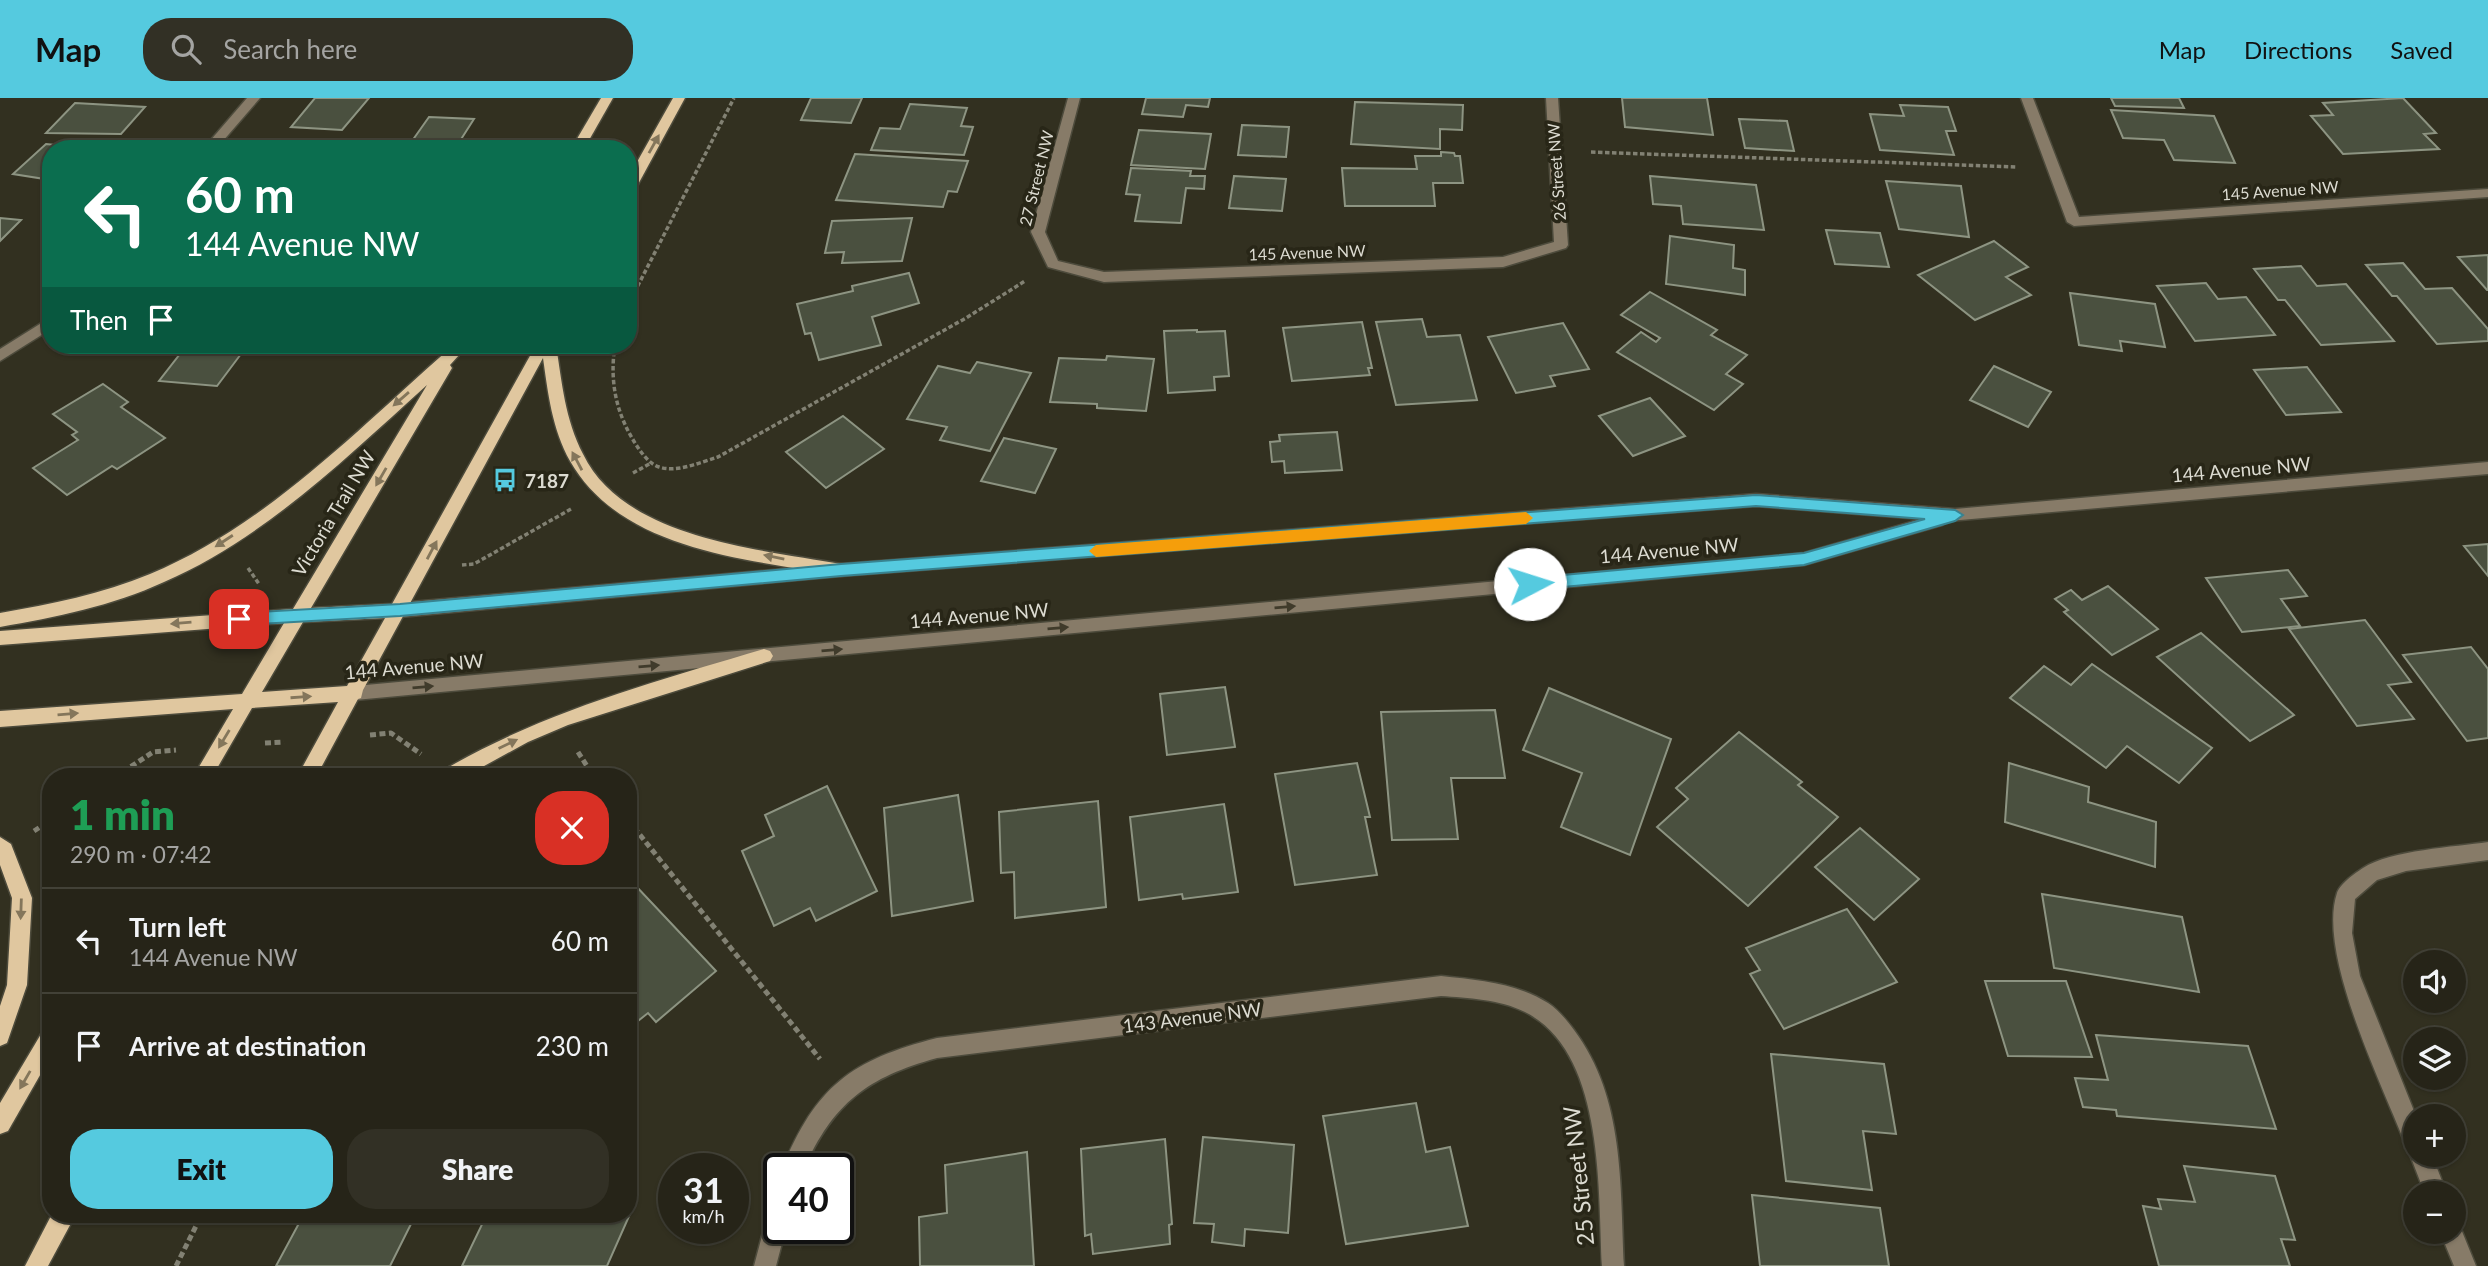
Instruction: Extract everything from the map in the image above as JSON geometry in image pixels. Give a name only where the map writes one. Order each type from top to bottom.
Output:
[{"type":"main road","points":[[582,140],[607,98]]},
{"type":"main road","points":[[637,174],[679,98]]},
{"type":"main road","points":[[0,620],[53,611],[117,594],[178,569],[227,540],[311,476],[451,354]]},
{"type":"main road","name":"Victoria Trail NW","points":[[207,768],[454,354]]},
{"type":"main road","points":[[311,768],[538,354]]},
{"type":"main road","points":[[549,354],[550,378],[565,435],[579,467],[600,492],[624,512],[654,527],[696,541],[841,570]]},
{"type":"main road","name":"144 Avenue NW","points":[[0,638],[298,615],[400,610]]},
{"type":"main road","points":[[464,768],[510,742],[581,714],[764,656]]},
{"type":"main road","name":"144 Avenue NW","points":[[0,719],[355,692]]},
{"type":"main road","points":[[0,845],[22,898],[18,985],[0,1037]]},
{"type":"main road","points":[[0,1124],[42,1052]]},
{"type":"main road","points":[[40,1259],[60,1223]]},
{"type":"main road","points":[[40,1259],[66,1223]]},
{"type":"street","points":[[217,140],[254,98]]},
{"type":"street","name":"27 Street NW","points":[[1053,264],[1038,232],[1074,98]]},
{"type":"street","name":"26 Street NW","points":[[1552,98],[1561,245]]},
{"type":"street","points":[[2027,98],[2054,169]]},
{"type":"street","name":"145 Avenue NW","points":[[2054,169],[2074,222],[2488,193]]},
{"type":"street","name":"145 Avenue NW","points":[[1053,264],[1104,277],[1503,262],[1561,245]]},
{"type":"street","points":[[4,354],[42,328]]},
{"type":"street","name":"144 Avenue NW","points":[[400,610],[841,570],[1756,500],[1955,515],[2488,468]]},
{"type":"street","name":"144 Avenue NW","points":[[355,692],[1804,559],[1955,515]]},
{"type":"street","points":[[2403,1111],[2350,976],[2342,933],[2346,895],[2371,873],[2406,862],[2488,851]]},
{"type":"street","name":"143 Avenue NW","points":[[843,1088],[871,1070],[903,1056],[937,1048],[1441,986],[1479,989],[1516,999],[1545,1012]]},
{"type":"street","name":"25 Street NW","points":[[1545,1012],[1573,1043],[1592,1077],[1603,1115],[1613,1266]]},
{"type":"street","points":[[800,1153],[822,1112],[843,1088]]},
{"type":"street","points":[[765,1266],[771,1244]]},
{"type":"street","points":[[2456,1244],[2465,1266]]},
{"type":"path","points":[[637,287],[734,98]]},
{"type":"path","points":[[1555,151],[2054,169]]},
{"type":"path","points":[[613,354],[611,363],[620,418],[651,463],[659,467],[683,466],[718,457],[966,318],[1053,264]]},
{"type":"path","points":[[474,564],[578,505]]},
{"type":"path","points":[[129,768],[153,752],[391,733],[429,761]]},
{"type":"path","points":[[578,751],[587,768]]},
{"type":"path","points":[[31,833],[42,826]]},
{"type":"path","points":[[637,831],[843,1088]]},
{"type":"path","points":[[176,1266],[198,1223]]},
{"type":"building","points":[[315,98],[369,98],[342,130],[291,127]]},
{"type":"building","points":[[811,98],[862,98],[851,123],[801,120]]},
{"type":"building","points":[[1146,98],[1210,98],[1208,107],[1186,105],[1183,117],[1142,114]]},
{"type":"building","points":[[1622,98],[1707,98],[1713,135],[1625,127]]},
{"type":"building","points":[[2111,98],[2179,98],[2184,108],[2115,106]]},
{"type":"building","points":[[2403,98],[2436,133],[2424,134],[2439,149],[2343,154],[2311,116],[2333,115],[2323,103]]},
{"type":"building","points":[[1355,102],[1463,105],[1462,130],[1440,129],[1440,149],[1351,144]]},
{"type":"building","points":[[75,103],[145,107],[121,134],[46,133]]},
{"type":"building","points":[[910,104],[967,108],[961,126],[973,127],[964,155],[871,150],[880,128],[900,129]]},
{"type":"building","points":[[1900,105],[1948,107],[1956,131],[1946,131],[1954,155],[1880,150],[1870,114],[1904,116]]},
{"type":"building","points":[[2111,110],[2214,116],[2235,163],[2174,160],[2164,140],[2123,138]]},
{"type":"building","points":[[429,117],[474,119],[461,140],[413,140]]},
{"type":"building","points":[[1739,119],[1787,121],[1794,151],[1745,148]]},
{"type":"building","points":[[1242,125],[1289,127],[1286,157],[1238,155]]},
{"type":"building","points":[[1139,130],[1211,134],[1205,169],[1131,165]]},
{"type":"building","points":[[42,148],[42,179],[13,174]]},
{"type":"building","points":[[1441,152],[1460,156],[1463,183],[1433,183],[1435,206],[1345,206],[1342,168],[1417,169],[1415,156],[1441,156]]},
{"type":"building","points":[[855,154],[968,161],[957,192],[948,191],[943,207],[836,200]]},
{"type":"building","points":[[1131,168],[1191,171],[1190,176],[1205,176],[1204,189],[1186,188],[1181,223],[1135,221],[1140,195],[1126,194]]},
{"type":"building","points":[[1234,176],[1286,179],[1282,211],[1229,208]]},
{"type":"building","points":[[1650,176],[1756,185],[1764,230],[1683,224],[1681,206],[1653,204]]},
{"type":"building","points":[[1886,181],[1961,186],[1969,237],[1899,229]]},
{"type":"building","points":[[0,218],[21,220],[0,241]]},
{"type":"building","points":[[912,218],[902,261],[842,263],[844,252],[825,253],[832,221]]},
{"type":"building","points":[[1826,230],[1880,233],[1889,267],[1835,264]]},
{"type":"building","points":[[1670,236],[1734,245],[1733,268],[1745,270],[1745,295],[1666,284]]},
{"type":"building","points":[[1994,241],[2028,267],[2006,277],[2031,295],[1975,320],[1918,275]]},
{"type":"building","points":[[2488,255],[2488,290],[2487,290],[2458,257]]},
{"type":"building","points":[[2403,263],[2425,289],[2452,288],[2488,329],[2488,341],[2437,344],[2397,296],[2392,296],[2366,265]]},
{"type":"building","points":[[2301,266],[2317,286],[2346,284],[2394,341],[2321,345],[2285,300],[2278,300],[2254,269]]},
{"type":"building","points":[[909,273],[919,303],[872,317],[881,345],[819,360],[811,333],[805,334],[797,304],[853,291],[852,286]]},
{"type":"building","points":[[2206,283],[2218,299],[2246,297],[2275,335],[2195,341],[2157,286]]},
{"type":"building","points":[[1650,292],[1717,330],[1711,335],[1747,355],[1726,374],[1743,384],[1714,410],[1617,352],[1641,332],[1656,342],[1660,338],[1621,315]]},
{"type":"building","points":[[2070,293],[2155,304],[2165,347],[2120,341],[2122,351],[2079,345]]},
{"type":"building","points":[[1422,319],[1427,337],[1460,335],[1477,400],[1396,405],[1376,322]]},
{"type":"building","points":[[1362,322],[1372,368],[1368,368],[1370,375],[1292,381],[1283,328]]},
{"type":"building","points":[[1563,323],[1589,369],[1550,376],[1555,386],[1516,393],[1488,337]]},
{"type":"building","points":[[1164,331],[1225,331],[1229,376],[1214,377],[1215,390],[1168,393]]},
{"type":"building","points":[[180,354],[241,354],[217,386],[159,381]]},
{"type":"building","points":[[1107,356],[1154,359],[1146,411],[1097,408],[1097,404],[1050,402],[1059,358],[1106,360]]},
{"type":"building","points":[[977,362],[1031,373],[990,451],[940,440],[947,427],[907,419],[938,366],[970,373]]},
{"type":"building","points":[[1994,366],[2051,392],[2028,427],[1970,400]]},
{"type":"building","points":[[2307,367],[2341,412],[2286,415],[2254,370]]},
{"type":"building","points":[[103,384],[128,402],[121,407],[165,438],[117,469],[112,466],[67,495],[33,468],[78,440],[72,435],[77,432],[53,414]]},
{"type":"building","points":[[1650,398],[1685,436],[1633,456],[1599,416]]},
{"type":"building","points":[[843,416],[884,449],[826,488],[786,452]]},
{"type":"building","points":[[1337,432],[1342,470],[1285,473],[1284,461],[1272,462],[1270,442],[1280,441],[1279,435]]},
{"type":"building","points":[[1004,438],[1056,449],[1035,493],[981,481]]},
{"type":"building","points":[[2488,544],[2488,576],[2464,546]]},
{"type":"building","points":[[2288,570],[2307,596],[2281,599],[2300,626],[2242,632],[2206,578]]},
{"type":"building","points":[[2108,586],[2158,629],[2112,655],[2064,612],[2068,610],[2055,599],[2071,590],[2082,600]]},
{"type":"building","points":[[2365,620],[2411,682],[2388,685],[2414,719],[2357,726],[2289,629]]},
{"type":"building","points":[[2201,633],[2294,715],[2250,741],[2157,657]]},
{"type":"building","points":[[2471,647],[2488,669],[2488,738],[2467,741],[2403,655]]},
{"type":"building","points":[[2092,664],[2212,748],[2179,783],[2127,746],[2106,768],[2010,698],[2044,666],[2071,685]]},
{"type":"building","points":[[1225,687],[1235,747],[1167,755],[1160,694]]},
{"type":"building","points":[[1549,688],[1671,739],[1630,855],[1561,827],[1582,773],[1523,750]]},
{"type":"building","points":[[1495,710],[1505,778],[1451,778],[1458,839],[1392,840],[1381,712]]},
{"type":"building","points":[[1739,732],[1802,782],[1798,785],[1838,817],[1748,906],[1657,827],[1688,799],[1676,788]]},
{"type":"building","points":[[1357,763],[1370,817],[1365,817],[1377,875],[1295,885],[1275,774]]},
{"type":"building","points":[[2009,763],[2089,787],[2088,802],[2156,822],[2155,867],[2005,822]]},
{"type":"building","points":[[827,786],[877,891],[816,921],[810,908],[774,926],[742,851],[774,836],[765,815]]},
{"type":"building","points":[[958,795],[973,901],[892,916],[884,808]]},
{"type":"building","points":[[1098,801],[1106,907],[1015,918],[1014,872],[1001,873],[999,812]]},
{"type":"building","points":[[1224,804],[1238,892],[1183,899],[1182,894],[1139,900],[1130,817]]},
{"type":"building","points":[[1860,828],[1919,879],[1874,920],[1815,867]]},
{"type":"building","points":[[637,887],[716,971],[656,1022],[648,1013],[637,1022]]},
{"type":"building","points":[[2042,894],[2182,917],[2199,992],[2054,968]]},
{"type":"building","points":[[1847,909],[1897,982],[1784,1029],[1750,974],[1760,970],[1746,948]]},
{"type":"building","points":[[1985,981],[2066,981],[2092,1057],[2008,1056]]},
{"type":"building","points":[[2096,1035],[2248,1046],[2276,1129],[2117,1116],[2116,1110],[2083,1107],[2075,1078],[2108,1080]]},
{"type":"building","points":[[1771,1054],[1884,1064],[1896,1134],[1863,1131],[1872,1190],[1786,1181]]},
{"type":"building","points":[[1416,1103],[1426,1152],[1450,1147],[1468,1226],[1346,1244],[1323,1116]]},
{"type":"building","points":[[1203,1137],[1294,1145],[1288,1233],[1245,1229],[1244,1246],[1212,1242],[1214,1224],[1194,1223]]},
{"type":"building","points":[[1165,1139],[1172,1224],[1169,1225],[1170,1244],[1093,1254],[1091,1234],[1085,1236],[1081,1149]]},
{"type":"building","points":[[1027,1152],[1034,1266],[920,1266],[919,1217],[947,1213],[945,1165]]},
{"type":"building","points":[[2184,1166],[2275,1176],[2295,1240],[2281,1239],[2290,1266],[2159,1266],[2143,1206],[2161,1209],[2158,1199],[2195,1202]]},
{"type":"building","points":[[1752,1195],[1880,1208],[1889,1266],[1760,1266]]},
{"type":"building","points":[[299,1223],[412,1223],[390,1266],[276,1266]]},
{"type":"building","points":[[483,1223],[626,1223],[607,1266],[462,1266]]},
{"type":"slow traffic","points":[[1096,551],[1526,518]]},
{"type":"place","name":"7187","points":[[505,480]]},
{"type":"route","points":[[239,619],[400,610],[841,570],[1756,500],[1955,515],[1804,559],[1530,584]]}]
